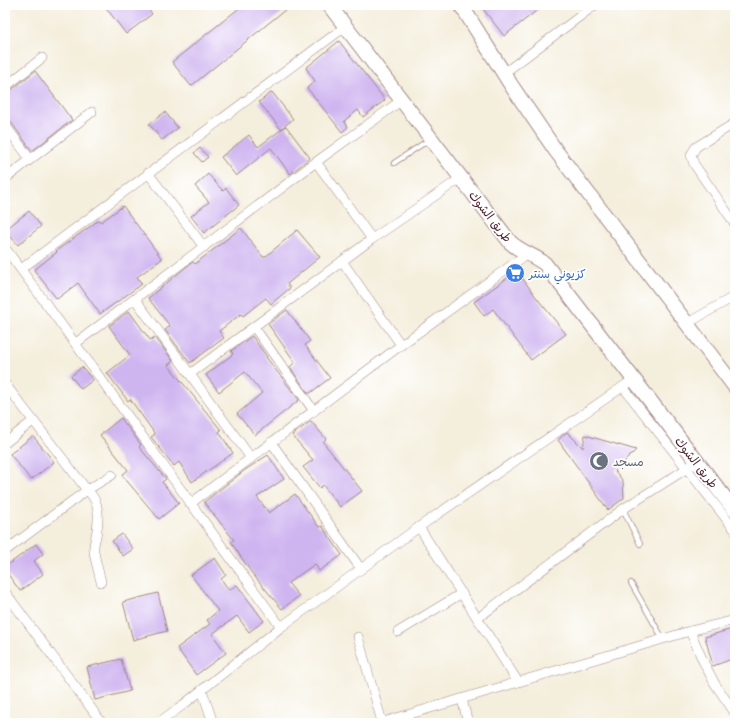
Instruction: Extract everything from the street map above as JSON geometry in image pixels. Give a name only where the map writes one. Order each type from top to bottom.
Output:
[{"type":"main road","name":"طريق الشوك","points":[[329,5],[510,242],[520,250],[536,257],[545,264],[628,383],[692,466],[735,511]]},
{"type":"main road","points":[[461,5],[504,74],[556,151],[735,387]]},
{"type":"street","points":[[504,74],[595,5]]},
{"type":"street","points":[[21,269],[346,26]]},
{"type":"street","points":[[5,86],[42,58]]},
{"type":"street","points":[[76,343],[316,162],[402,100]]},
{"type":"street","points":[[5,179],[92,112]]},
{"type":"street","points":[[735,123],[696,147],[691,155],[694,164],[731,211],[735,224]]},
{"type":"street","points":[[5,125],[30,159]]},
{"type":"street","points":[[316,162],[372,239]]},
{"type":"street","points":[[148,173],[204,247]]},
{"type":"street","points":[[190,374],[372,239],[461,178]]},
{"type":"street","points":[[5,248],[76,343],[190,504],[281,628]]},
{"type":"street","points":[[190,504],[271,442],[527,254]]},
{"type":"street","points":[[342,262],[401,346]]},
{"type":"street","points":[[686,324],[735,296]]},
{"type":"street","points":[[135,299],[251,458]]},
{"type":"street","points":[[254,326],[314,411]]},
{"type":"street","points":[[158,723],[281,628],[419,527],[628,383]]},
{"type":"street","points":[[5,384],[87,490],[93,495],[97,503],[98,526],[93,550],[101,582]]},
{"type":"street","points":[[5,443],[33,421]]},
{"type":"street","points":[[271,442],[361,569]]},
{"type":"street","points":[[478,618],[623,509],[692,466],[735,530]]},
{"type":"street","points":[[5,551],[87,490],[112,475]]},
{"type":"street","points":[[419,527],[518,682]]},
{"type":"street","points":[[5,592],[102,723]]},
{"type":"street","points":[[398,632],[462,593]]},
{"type":"street","points":[[358,637],[381,723],[690,631],[735,620]]},
{"type":"street","points":[[690,631],[715,684],[735,713]]},
{"type":"street","points":[[202,690],[213,723]]},
{"type":"street","points":[[462,699],[468,723]]},
{"type":"lane","points":[[394,163],[431,138]]},
{"type":"lane","points":[[623,509],[640,544]]},
{"type":"lane","points":[[631,583],[663,639]]},
{"type":"building","points":[[104,5],[145,5],[152,14],[126,34]]},
{"type":"building","points":[[243,5],[291,5],[191,86],[172,62]]},
{"type":"building","points":[[480,5],[544,5],[504,36]]},
{"type":"building","points":[[339,41],[385,100],[363,117],[358,110],[344,121],[348,127],[342,132],[307,88],[315,81],[306,68]]},
{"type":"building","points":[[35,71],[72,120],[32,151],[10,121],[5,119],[5,95]]},
{"type":"building","points":[[272,92],[293,119],[281,129],[259,102]]},
{"type":"building","points":[[165,112],[178,128],[162,140],[149,124]]},
{"type":"building","points":[[286,126],[310,158],[290,174],[271,148],[236,176],[221,157],[249,135],[258,147]]},
{"type":"building","points":[[200,148],[208,157],[202,162],[194,153]]},
{"type":"building","points":[[208,174],[223,191],[226,188],[239,205],[204,233],[191,216],[209,202],[195,186]]},
{"type":"building","points":[[123,206],[162,259],[137,277],[142,284],[100,314],[78,283],[57,299],[34,270],[57,252],[56,251],[99,220],[101,222]]},
{"type":"building","points":[[29,211],[41,226],[18,245],[5,230]]},
{"type":"building","points":[[241,228],[263,257],[265,257],[297,230],[320,257],[287,284],[290,288],[271,304],[266,298],[243,316],[241,314],[219,331],[224,338],[190,363],[165,330],[170,326],[148,298],[190,264],[193,262],[195,264]]},
{"type":"building","points":[[517,271],[566,334],[531,360],[493,309],[484,316],[474,302]]},
{"type":"building","points":[[287,310],[310,341],[305,345],[330,378],[310,393],[308,393],[290,367],[295,362],[268,324]]},
{"type":"building","points":[[129,311],[150,340],[155,337],[173,361],[168,365],[221,430],[219,432],[233,453],[192,482],[179,462],[174,466],[151,437],[155,434],[130,399],[128,401],[107,373],[130,355],[109,326]]},
{"type":"building","points":[[252,336],[299,400],[255,435],[237,414],[262,393],[245,372],[219,392],[206,375],[233,354],[231,351]]},
{"type":"building","points":[[82,367],[93,380],[81,389],[71,376]]},
{"type":"building","points":[[121,418],[141,445],[139,447],[166,479],[162,482],[179,503],[159,519],[122,475],[128,470],[100,435]]},
{"type":"building","points":[[311,421],[326,439],[323,442],[362,491],[340,507],[323,485],[320,488],[303,467],[313,460],[292,435]]},
{"type":"building","name":"مسجد","points":[[567,432],[583,448],[585,435],[636,450],[615,471],[623,481],[624,498],[608,510],[558,440]]},
{"type":"building","points":[[33,436],[54,462],[31,480],[10,454]]},
{"type":"building","points":[[268,455],[284,479],[257,497],[269,513],[295,494],[319,527],[322,526],[342,555],[319,571],[315,564],[288,583],[299,596],[282,609],[251,572],[231,542],[234,540],[204,502],[245,470]]},
{"type":"building","points":[[122,534],[133,549],[123,556],[112,541]]},
{"type":"building","points":[[36,544],[43,554],[34,561],[43,574],[20,591],[5,570],[5,567]]},
{"type":"building","points":[[215,558],[226,575],[221,579],[229,590],[237,585],[264,621],[249,632],[237,616],[212,634],[226,653],[196,675],[177,648],[210,624],[207,620],[218,611],[191,575]]},
{"type":"building","points":[[158,593],[167,631],[133,640],[123,602]]},
{"type":"building","points":[[735,628],[735,658],[713,666],[705,637]]},
{"type":"building","points":[[121,659],[130,691],[95,700],[87,667]]},
{"type":"place","name":"كزيوني سنتر","points":[[515,273]]},
{"type":"place","name":"مسجد","points":[[599,461]]}]
